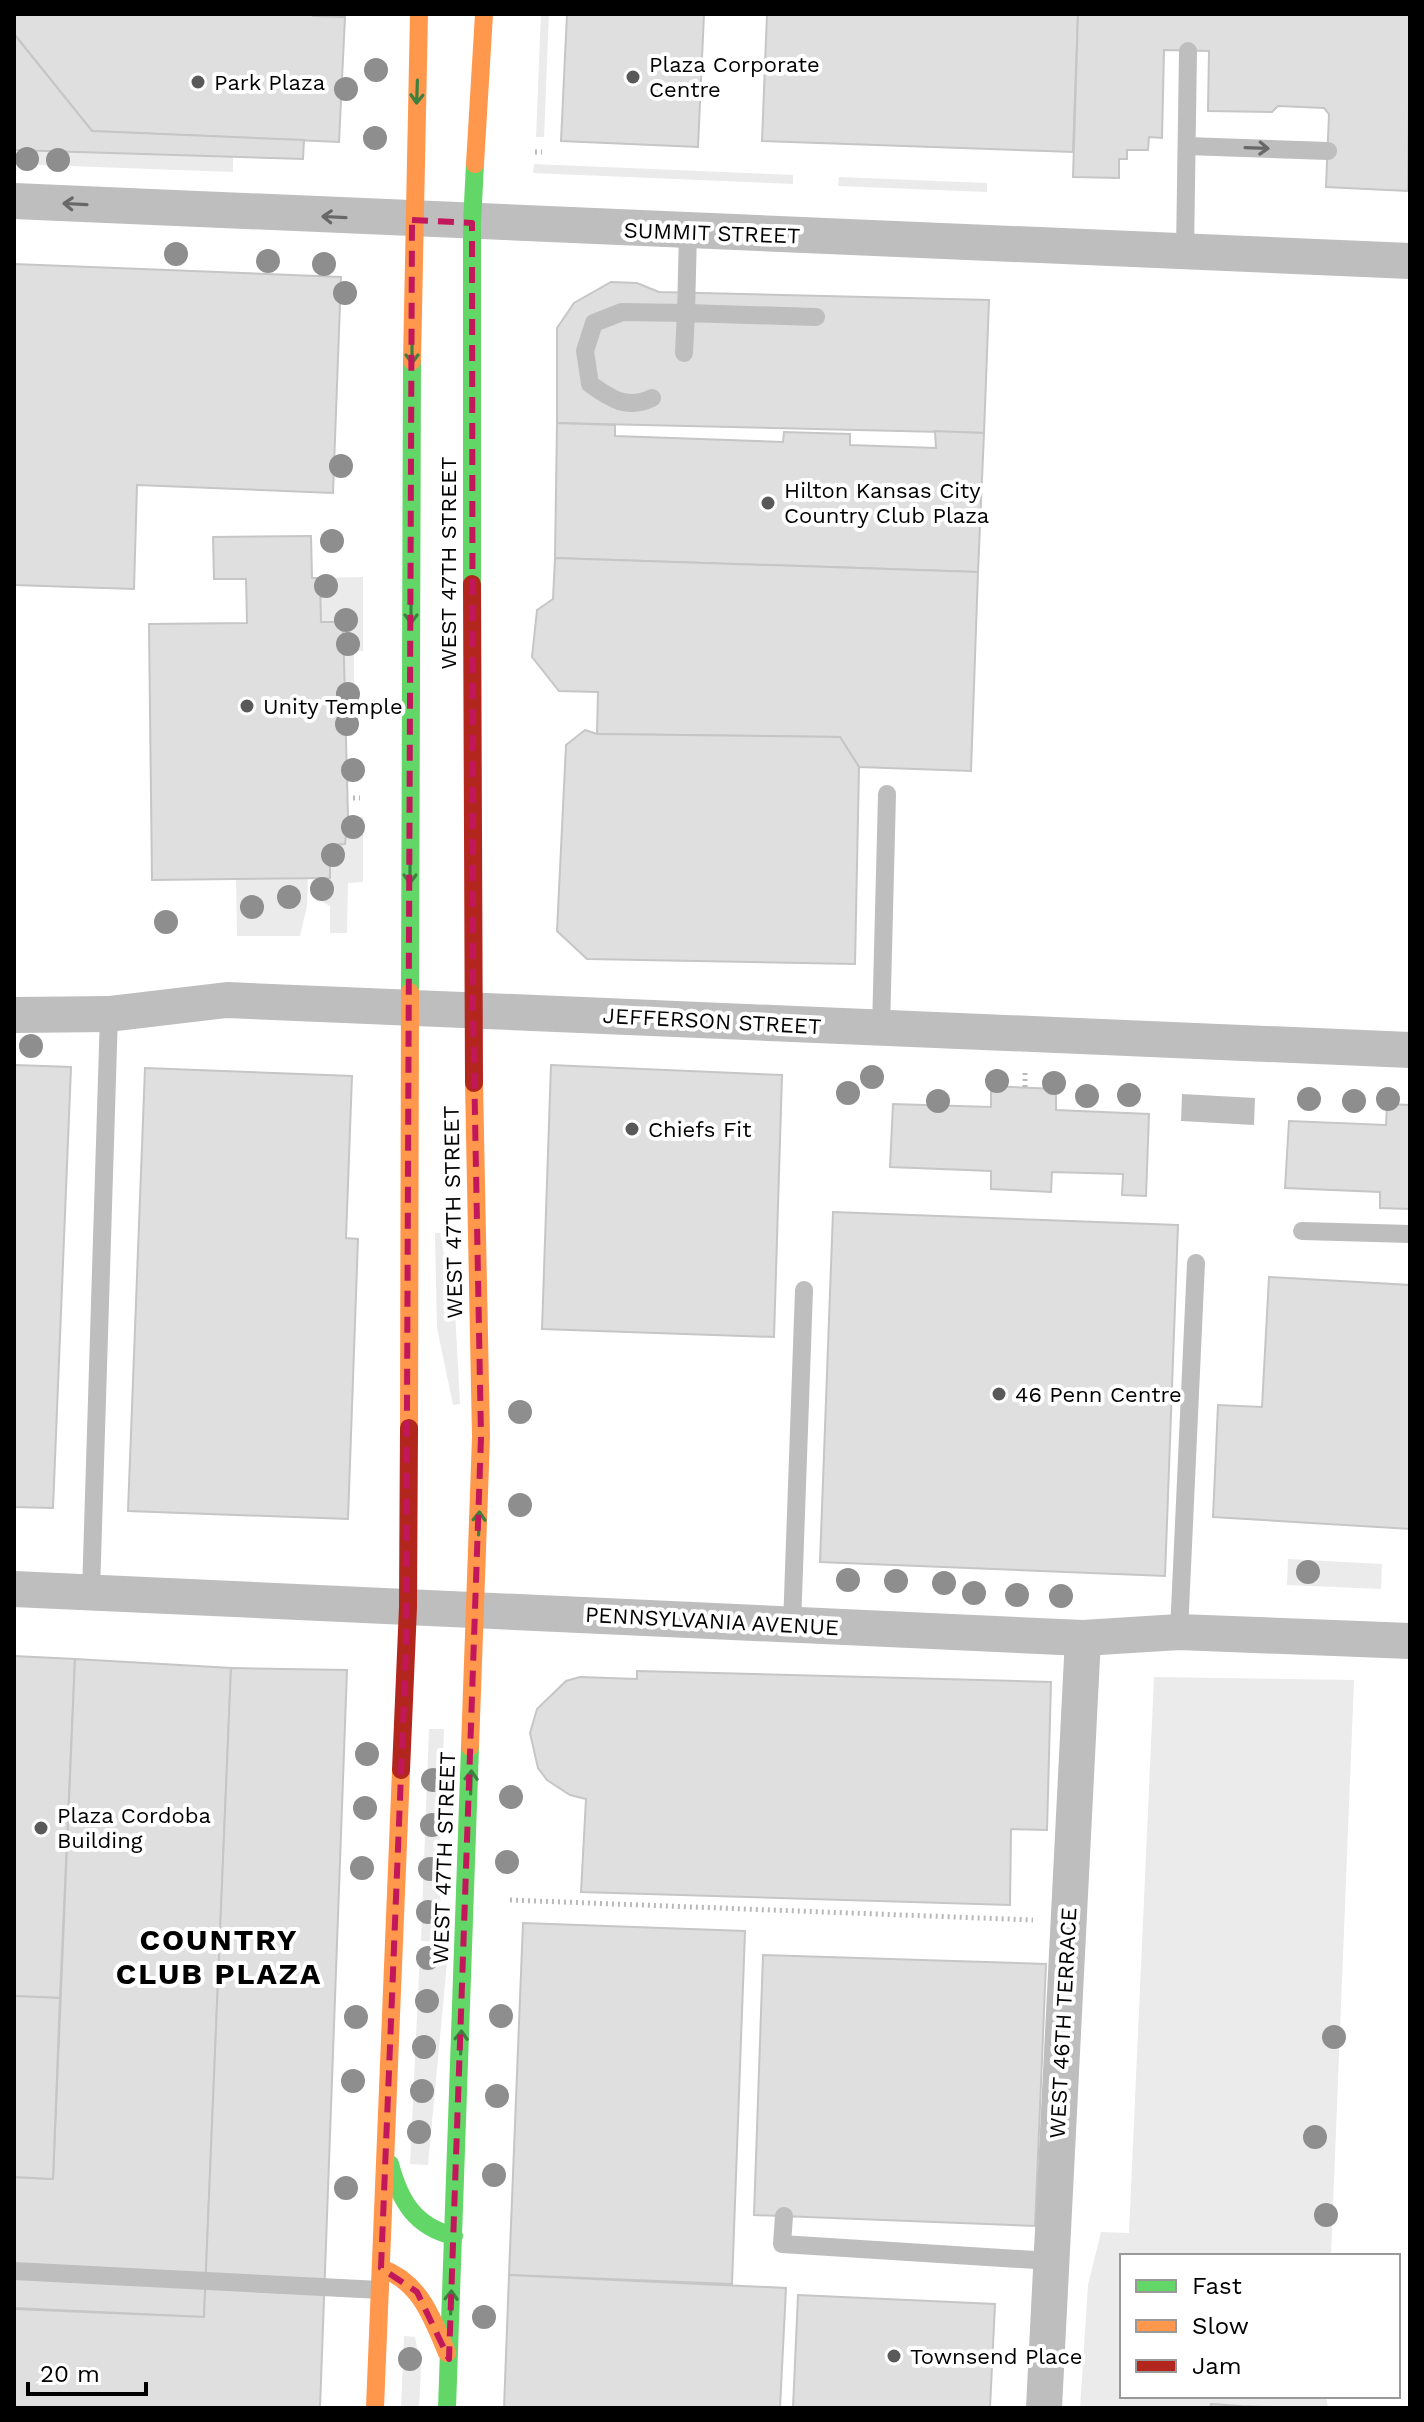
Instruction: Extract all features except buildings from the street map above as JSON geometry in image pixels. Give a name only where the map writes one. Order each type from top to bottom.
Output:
[{"type":"main road","name":"WEST 47TH STREET","points":[[375,2408],[408,1607],[412,220],[419,14]]},
{"type":"main road","name":"WEST 47TH STREET","points":[[447,2408],[481,1437],[473,1009],[472,223],[484,14]]},
{"type":"main road","points":[[386,2146],[397,2190],[409,2212],[429,2229],[454,2236]]},
{"type":"main road","points":[[381,2268],[401,2276],[417,2292],[449,2359]]},
{"type":"street","name":"SUMMIT STREET","points":[[14,201],[1410,261]]},
{"type":"street","name":"JEFFERSON STREET","points":[[14,1015],[109,1014],[227,1000],[1410,1050]]},
{"type":"street","name":"PENNSYLVANIA AVENUE","points":[[14,1589],[1083,1638],[1179,1632],[1410,1641]]},
{"type":"street","name":"WEST 46TH TERRACE","points":[[1044,2408],[1083,1638]]},
{"type":"lane","points":[[1185,252],[1188,51]]},
{"type":"lane","points":[[1187,146],[1328,151]]},
{"type":"lane","points":[[684,353],[688,232]]},
{"type":"lane","points":[[652,398],[638,405],[614,401],[590,384],[585,351],[594,323],[622,312],[816,317]]},
{"type":"lane","points":[[881,1029],[887,794]]},
{"type":"lane","points":[[91,1592],[109,1014]]},
{"type":"lane","points":[[1302,1231],[1410,1234]]},
{"type":"lane","points":[[1179,1632],[1196,1263]]},
{"type":"lane","points":[[792,1625],[804,1290]]},
{"type":"lane","points":[[784,2216],[782,2244],[1051,2261]]},
{"type":"lane","points":[[14,2271],[380,2290]]},
{"type":"path","points":[[1025,1073],[1025,1087]]},
{"type":"path","points":[[510,1900],[1047,1921]]},
{"type":"highlighted area","points":[[412,220],[472,223],[473,1009],[481,1437],[449,2359],[417,2292],[381,2268],[406,1651]]},
{"type":"shaded area","points":[[541,14],[549,14],[544,137],[536,137]]},
{"type":"shaded area","points":[[14,150],[233,157],[233,172],[14,164]]},
{"type":"shaded area","points":[[534,164],[793,175],[793,184],[533,173]]},
{"type":"shaded area","points":[[839,177],[987,183],[987,192],[838,186]]},
{"type":"shaded area","points":[[363,577],[363,651],[354,651],[354,703],[344,703],[343,622],[321,622],[320,578]]},
{"type":"shaded area","points":[[345,817],[363,817],[363,882],[348,883],[347,933],[330,933],[330,906],[317,899],[318,879],[330,878],[330,845],[345,844]]},
{"type":"shaded area","points":[[236,879],[308,879],[307,906],[300,936],[237,936]]},
{"type":"shaded area","points":[[1182,1094],[1255,1098],[1254,1125],[1181,1121]]},
{"type":"shaded area","points":[[435,1233],[440,1233],[455,1311],[460,1404],[453,1405],[437,1328]]},
{"type":"shaded area","points":[[1288,1559],[1382,1564],[1381,1589],[1287,1585]]},
{"type":"shaded area","points":[[1154,1677],[1354,1680],[1331,2254],[1120,2254],[1120,2398],[1326,2398],[1328,2408],[1211,2404],[1210,2408],[1080,2408],[1088,2285],[1101,2232],[1129,2233]]},
{"type":"shaded area","points":[[429,1729],[444,1729],[438,1883],[447,1942],[421,1941]]},
{"type":"shaded area","points":[[420,1952],[448,1952],[428,2165],[410,2164]]},
{"type":"shaded area","points":[[404,2336],[415,2337],[421,2369],[419,2408],[401,2408]]},
{"type":"traffic: fast","points":[[472,584],[472,223],[475,164]]},
{"type":"traffic: fast","points":[[410,992],[412,361]]},
{"type":"traffic: fast","points":[[447,2408],[470,1747]]},
{"type":"traffic: fast","points":[[390,2164],[404,2201],[411,2210],[429,2226],[454,2236]]},
{"type":"traffic: slow","points":[[412,361],[419,14]]},
{"type":"traffic: slow","points":[[475,164],[484,14]]},
{"type":"traffic: slow","points":[[409,1428],[410,992]]},
{"type":"traffic: slow","points":[[470,1747],[481,1437],[474,1083]]},
{"type":"traffic: slow","points":[[375,2408],[401,1770]]},
{"type":"traffic: slow","points":[[381,2268],[406,2282],[423,2302],[447,2353]]},
{"type":"traffic: jam","points":[[472,584],[474,1083]]},
{"type":"traffic: jam","points":[[401,1770],[408,1607],[409,1428]]},
{"type":"place","name":"Plaza Corporate Centre","points":[[633,77]]},
{"type":"place","name":"Park Plaza","points":[[198,82]]},
{"type":"place","name":"Hilton Kansas City Country Club Plaza","points":[[768,503]]},
{"type":"place","name":"Unity Temple","points":[[247,706]]},
{"type":"place","name":"Chiefs Fit","points":[[632,1129]]},
{"type":"place","name":"46 Penn Centre","points":[[999,1394]]},
{"type":"place","name":"Plaza Cordoba Building","points":[[41,1828]]},
{"type":"place","name":"Townsend Place","points":[[894,2356]]},
{"type":"district","name":"COUNTRY CLUB PLAZA","points":[[219,1956]]}]
